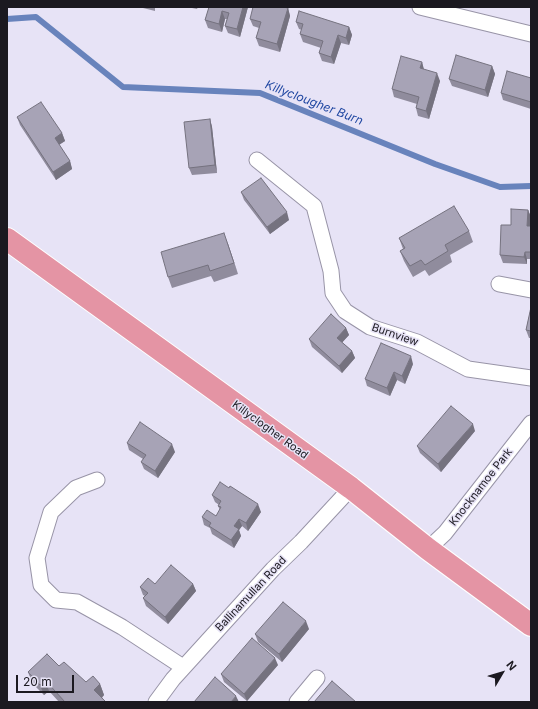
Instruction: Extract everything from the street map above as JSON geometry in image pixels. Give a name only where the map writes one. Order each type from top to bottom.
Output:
[{"type":"highway","name":"Killyclogher Road","points":[[7,239],[351,488],[428,549],[531,625]]},
{"type":"street","points":[[420,7],[531,34]]},
{"type":"street","name":"Burnview","points":[[257,160],[314,206],[331,271],[333,292],[345,310],[370,327],[417,342],[468,369],[531,378]]},
{"type":"street","points":[[499,284],[531,290]]},
{"type":"street","name":"Knocknamoe Park","points":[[428,549],[445,533],[531,423]]},
{"type":"street","points":[[97,480],[76,488],[51,512],[38,558],[41,585],[56,600],[76,602],[122,627],[183,668]]},
{"type":"street","name":"Ballinamullan Road","points":[[156,702],[183,668],[273,569],[301,542],[351,488]]},
{"type":"street","points":[[297,702],[317,678]]},
{"type":"building","points":[[209,7],[243,7],[237,29],[225,26],[229,13],[222,11],[219,24],[205,20]]},
{"type":"building","points":[[253,7],[288,8],[277,44],[256,38],[261,22],[250,19]]},
{"type":"building","points":[[299,11],[349,27],[346,38],[338,35],[331,57],[319,53],[323,41],[300,34],[303,24],[296,22]]},
{"type":"building","points":[[456,55],[492,66],[485,90],[449,79]]},
{"type":"building","points":[[401,56],[422,62],[420,68],[437,73],[426,111],[416,108],[419,97],[392,89]]},
{"type":"building","points":[[507,71],[531,78],[531,102],[501,93]]},
{"type":"building","points":[[41,102],[62,133],[55,138],[70,161],[53,172],[17,117]]},
{"type":"building","points":[[210,119],[215,165],[189,168],[184,122]]},
{"type":"building","points":[[261,178],[287,212],[267,227],[241,192]]},
{"type":"building","points":[[454,206],[469,231],[445,245],[448,251],[425,265],[421,260],[410,266],[400,251],[405,248],[399,238]]},
{"type":"building","points":[[511,209],[528,210],[527,226],[531,226],[531,252],[525,252],[524,257],[500,255],[501,225],[511,225]]},
{"type":"building","points":[[224,233],[234,263],[210,271],[208,265],[168,277],[161,252]]},
{"type":"building","points":[[531,307],[531,331],[526,330]]},
{"type":"building","points":[[331,314],[346,328],[337,338],[352,351],[339,366],[309,339]]},
{"type":"building","points":[[381,343],[411,356],[402,376],[394,372],[387,388],[365,379]]},
{"type":"building","points":[[451,406],[473,424],[438,464],[417,446]]},
{"type":"building","points":[[140,422],[172,444],[155,471],[141,462],[146,455],[127,443]]},
{"type":"building","points":[[220,482],[229,488],[230,486],[258,504],[246,523],[239,519],[234,526],[239,529],[231,540],[209,526],[211,523],[202,517],[207,510],[216,516],[221,507],[218,506],[221,501],[212,495]]},
{"type":"building","points":[[171,565],[193,584],[165,617],[143,598],[148,593],[140,587],[148,578],[155,584]]},
{"type":"building","points":[[283,602],[306,621],[279,654],[255,634]]},
{"type":"building","points":[[252,638],[275,658],[244,694],[221,674]]},
{"type":"building","points":[[47,654],[59,666],[64,662],[86,682],[93,676],[100,684],[94,690],[105,701],[65,702],[45,680],[40,685],[28,672]]},
{"type":"building","points":[[215,677],[236,696],[231,702],[194,702]]},
{"type":"building","points":[[332,681],[356,702],[314,702]]},
{"type":"waterway","name":"Killyclougher Burn","points":[[7,19],[36,17],[123,87],[260,93],[435,164],[500,187],[531,186]]}]
